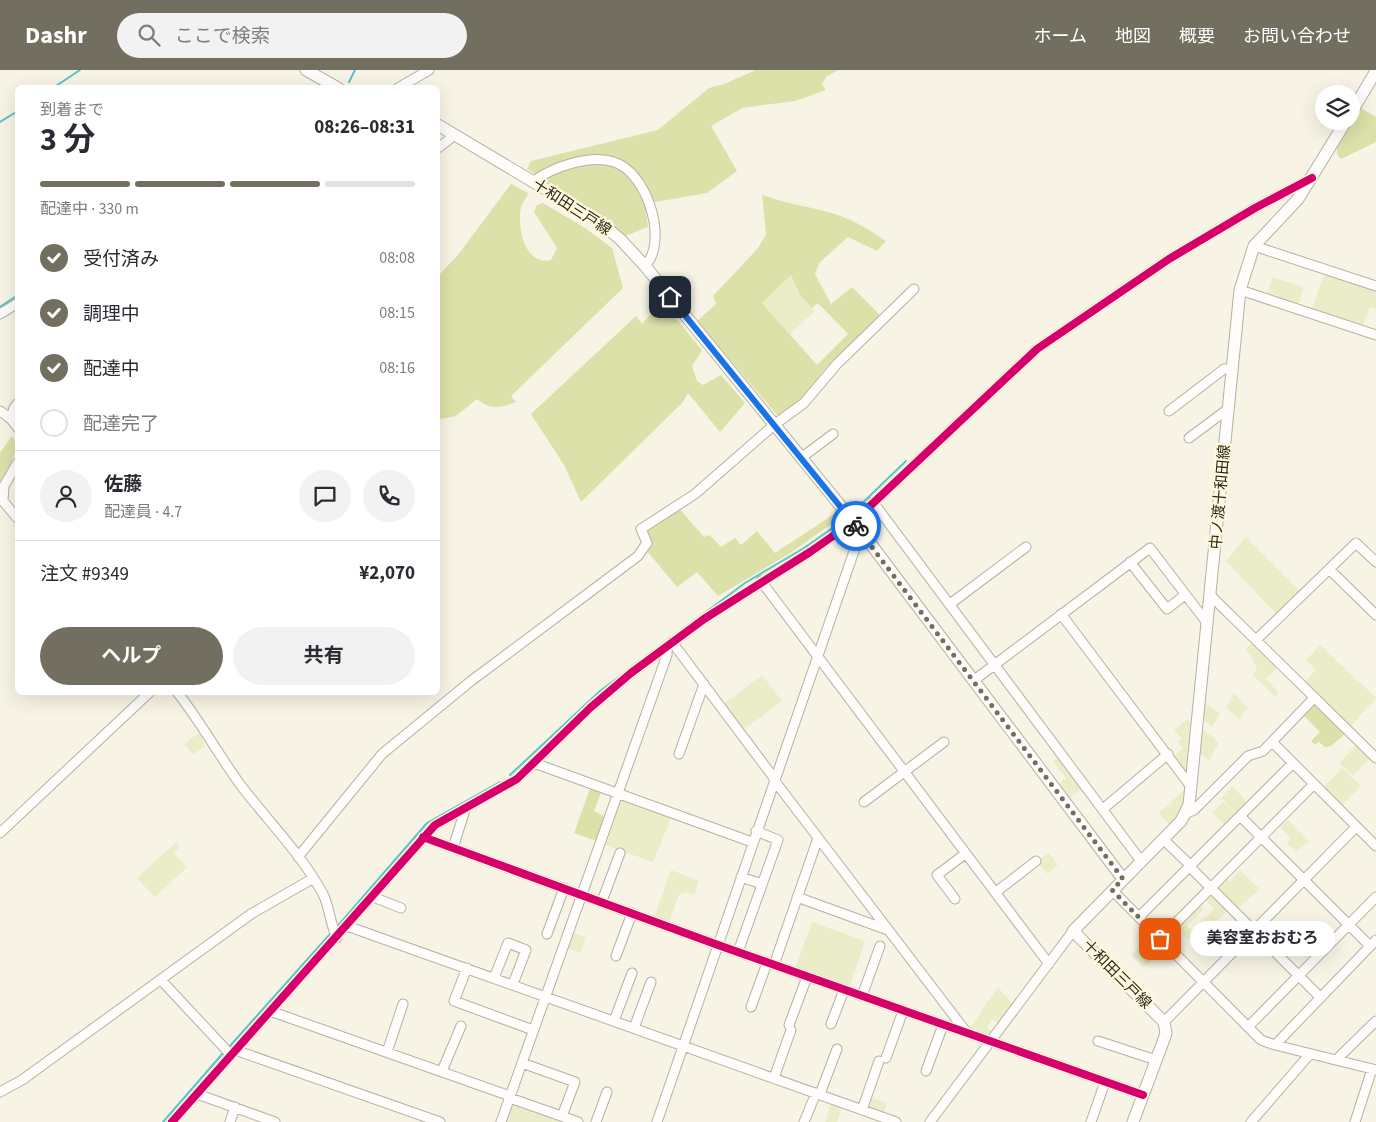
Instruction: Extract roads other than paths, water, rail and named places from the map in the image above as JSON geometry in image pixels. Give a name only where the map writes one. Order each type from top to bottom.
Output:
[{"type":"main road","points":[[306,70],[333,85]]},
{"type":"main road","points":[[1360,98],[1376,71]]},
{"type":"main road","name":"十和田三戸線","points":[[440,126],[594,218],[620,240],[645,266],[860,531],[1123,879],[1073,931],[1164,1022],[1166,1033],[1134,1122]]},
{"type":"main road","name":"中ノ渡十和田線","points":[[1123,879],[1164,839],[1186,813],[1192,788],[1240,290],[1254,246],[1298,199],[1341,130]]},
{"type":"street","points":[[403,85],[429,70]]},
{"type":"street","points":[[440,146],[455,135]]},
{"type":"street","points":[[534,181],[574,164],[608,161],[622,166],[638,181],[651,204],[654,214],[655,249],[652,260],[645,266]]},
{"type":"street","points":[[172,1122],[197,1094],[229,1051],[270,1011],[334,933],[347,926],[423,837],[440,822],[510,784],[609,691],[670,644],[761,581],[810,552],[852,522],[1037,349],[1169,259],[1312,178]]},
{"type":"street","points":[[1254,246],[1376,286]]},
{"type":"street","points":[[298,857],[382,754],[471,681],[638,556],[647,543],[641,529],[695,494],[774,425],[804,403],[837,364],[914,289]]},
{"type":"street","points":[[1240,290],[1376,335]]},
{"type":"street","points":[[0,314],[15,305]]},
{"type":"street","points":[[1169,411],[1224,369],[1232,369]]},
{"type":"street","points":[[11,419],[15,407]]},
{"type":"street","points":[[1189,438],[1228,408]]},
{"type":"street","points":[[0,411],[15,424]]},
{"type":"street","points":[[801,458],[833,434]]},
{"type":"street","points":[[15,467],[4,486],[2,502],[15,516]]},
{"type":"street","points":[[873,502],[1141,861]]},
{"type":"street","points":[[657,1122],[860,531]]},
{"type":"street","points":[[1256,640],[1356,543],[1376,562]]},
{"type":"street","points":[[950,604],[1026,547]]},
{"type":"street","points":[[973,681],[1150,548],[1208,624]]},
{"type":"street","points":[[1130,562],[1167,609],[1185,595]]},
{"type":"street","points":[[1329,569],[1376,615]]},
{"type":"street","points":[[761,581],[1049,964]]},
{"type":"street","points":[[1210,595],[1314,698],[1374,754]]},
{"type":"street","points":[[1062,614],[1192,788]]},
{"type":"street","points":[[670,644],[704,684],[967,1034]]},
{"type":"street","points":[[501,1122],[670,644]]},
{"type":"street","points":[[679,754],[704,684]]},
{"type":"street","points":[[0,834],[147,695]]},
{"type":"street","points":[[179,695],[200,722],[243,788],[298,857],[328,906],[334,933]]},
{"type":"street","points":[[1186,813],[1194,810],[1248,756],[1263,751],[1314,698]]},
{"type":"street","points":[[864,802],[944,742]]},
{"type":"street","points":[[1272,742],[1376,846]]},
{"type":"street","points":[[1103,809],[1168,754]]},
{"type":"street","points":[[534,763],[752,842]]},
{"type":"street","points":[[1139,917],[1292,764]]},
{"type":"street","points":[[1160,939],[1313,785]]},
{"type":"street","points":[[453,848],[466,807]]},
{"type":"street","points":[[1240,816],[1349,925],[1373,943],[1274,1045]]},
{"type":"street","points":[[1164,1022],[1356,827]]},
{"type":"street","points":[[738,952],[778,840],[756,831]]},
{"type":"street","points":[[423,837],[771,964],[1143,1095]]},
{"type":"street","points":[[751,1007],[771,964],[818,838]]},
{"type":"street","points":[[1164,839],[1320,997]]},
{"type":"street","points":[[602,901],[620,853]]},
{"type":"street","points":[[955,899],[937,875],[965,854]]},
{"type":"street","points":[[996,892],[1036,861]]},
{"type":"street","points":[[742,877],[762,884]]},
{"type":"street","points":[[0,1092],[22,1080],[251,914],[312,879]]},
{"type":"street","points":[[547,934],[564,888]]},
{"type":"street","points":[[1112,890],[1261,1040],[1374,1070],[1354,1122]]},
{"type":"street","points":[[372,896],[401,908]]},
{"type":"street","points":[[797,897],[888,930]]},
{"type":"street","points":[[1248,1027],[1376,897]]},
{"type":"street","points":[[616,956],[632,913]]},
{"type":"street","points":[[347,926],[818,1093],[862,1110],[873,1118],[896,1122]]},
{"type":"street","points":[[930,1122],[1073,931]]},
{"type":"street","points":[[494,978],[508,943],[526,950],[513,984]]},
{"type":"street","points":[[862,996],[880,946]]},
{"type":"street","points":[[467,968],[454,1001],[533,1030]]},
{"type":"street","points":[[614,1022],[632,973]]},
{"type":"street","points":[[774,1078],[807,976]]},
{"type":"street","points":[[161,980],[229,1051],[440,1122]]},
{"type":"street","points":[[634,1028],[651,982]]},
{"type":"street","points":[[831,1024],[844,990]]},
{"type":"street","points":[[387,1052],[403,1004]]},
{"type":"street","points":[[270,1011],[442,1071],[578,1122]]},
{"type":"street","points":[[862,1110],[903,1011]]},
{"type":"street","points":[[1336,1060],[1376,1021]]},
{"type":"street","points":[[926,1071],[943,1025]]},
{"type":"street","points":[[442,1071],[461,1026]]},
{"type":"street","points":[[1098,1041],[1156,1060]]},
{"type":"street","points":[[804,1122],[836,1049]]},
{"type":"street","points":[[1251,1122],[1310,1054]]},
{"type":"street","points":[[522,1063],[575,1082],[562,1116]]},
{"type":"street","points":[[1091,1122],[1105,1082]]},
{"type":"street","points":[[596,1122],[607,1092]]},
{"type":"street","points":[[197,1094],[272,1121]]},
{"type":"street","points":[[230,1122],[235,1108]]},
{"type":"waterway","points":[[58,85],[80,70]]},
{"type":"waterway","points":[[349,82],[355,70]]},
{"type":"waterway","points":[[0,122],[15,113]]},
{"type":"waterway","points":[[0,307],[15,297]]},
{"type":"waterway","points":[[852,513],[906,461]]},
{"type":"waterway","points":[[510,775],[600,691],[745,583],[804,548],[844,520]]},
{"type":"waterway","points":[[336,928],[427,823],[500,782]]},
{"type":"waterway","points":[[229,1047],[331,933]]},
{"type":"waterway","points":[[163,1122],[224,1052]]},
{"type":"place","name":"美容室おおむろ","points":[[1160,939]]}]
